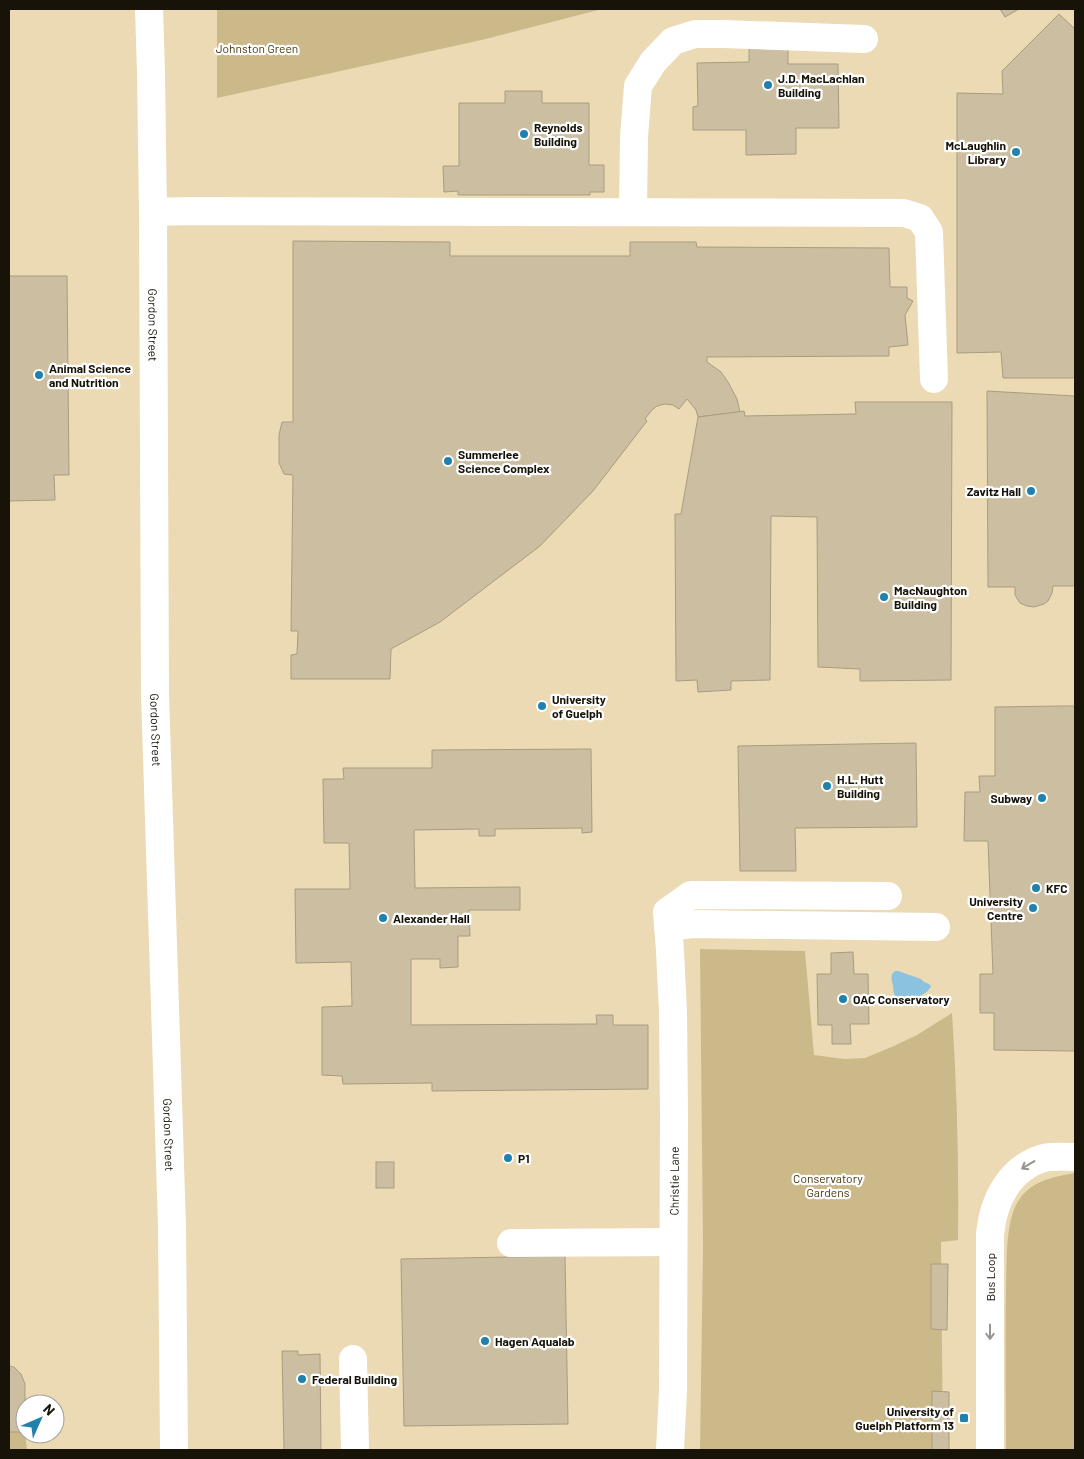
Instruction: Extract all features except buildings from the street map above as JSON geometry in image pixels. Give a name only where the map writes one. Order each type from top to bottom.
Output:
[{"type":"main road","name":"Gordon Street","points":[[149,9],[152,72],[155,694],[172,1226],[174,1450]]},
{"type":"main road","points":[[633,211],[634,137],[638,86],[653,62],[673,41],[695,34],[864,39]]},
{"type":"main road","points":[[153,212],[188,210],[904,213],[920,218],[929,232],[934,379]]},
{"type":"main road","points":[[667,920],[691,895],[888,896]]},
{"type":"main road","points":[[667,920],[692,924],[936,927]]},
{"type":"main road","name":"Christie Lane","points":[[667,920],[673,1012],[672,1392],[670,1450]]},
{"type":"main road","name":"Bus Loop","points":[[990,1450],[990,1234],[992,1218],[1003,1191],[1012,1177],[1023,1168],[1034,1161],[1047,1158],[1075,1157]]},
{"type":"main road","points":[[511,1243],[673,1242]]},
{"type":"main road","points":[[353,1359],[355,1450]]},
{"type":"shaded area","name":"University of Guelph","points":[[9,9],[1075,9],[1075,1450],[9,1450]]},
{"type":"green space","name":"Johnston Green","points":[[217,9],[602,9],[486,39],[217,98]]},
{"type":"green space","name":"Conservatory Gardens","points":[[700,949],[805,951],[814,1055],[844,1059],[865,1058],[917,1035],[952,1013],[957,1126],[958,1240],[941,1242],[943,1450],[700,1450],[703,1247]]},
{"type":"green space","points":[[1075,1173],[1075,1450],[1006,1450],[1006,1286],[1011,1219],[1014,1208],[1024,1193],[1030,1188],[1044,1180]]},
{"type":"green space","points":[[9,1432],[15,1432],[15,1444],[26,1444],[27,1450],[9,1450]]},
{"type":"water","points":[[895,971],[921,979],[931,986],[920,996],[909,1001],[898,1000],[894,992],[892,977]]},
{"type":"place","name":"J.D. MacLachlan Building","points":[[768,85]]},
{"type":"place","name":"Reynolds Building","points":[[524,134]]},
{"type":"place","name":"McLaughlin Library","points":[[1016,152]]},
{"type":"place","name":"Animal Science and Nutrition","points":[[39,375]]},
{"type":"place","name":"Summerlee Science Complex","points":[[448,461]]},
{"type":"place","name":"Zavitz Hall","points":[[1031,491]]},
{"type":"place","name":"MacNaughton Building","points":[[884,597]]},
{"type":"place","name":"University of Guelph","points":[[542,706]]},
{"type":"place","name":"H.L. Hutt Building","points":[[827,786]]},
{"type":"place","name":"Subway","points":[[1042,798]]},
{"type":"place","name":"KFC","points":[[1036,888]]},
{"type":"place","name":"University Centre","points":[[1033,908]]},
{"type":"place","name":"Alexander Hall","points":[[383,918]]},
{"type":"place","name":"OAC Conservatory","points":[[843,999]]},
{"type":"place","name":"P1","points":[[508,1158]]},
{"type":"place","name":"Hagen Aqualab","points":[[485,1341]]},
{"type":"place","name":"Federal Building","points":[[302,1379]]},
{"type":"place","name":"University of Guelph Platform 13","points":[[964,1418]]}]
